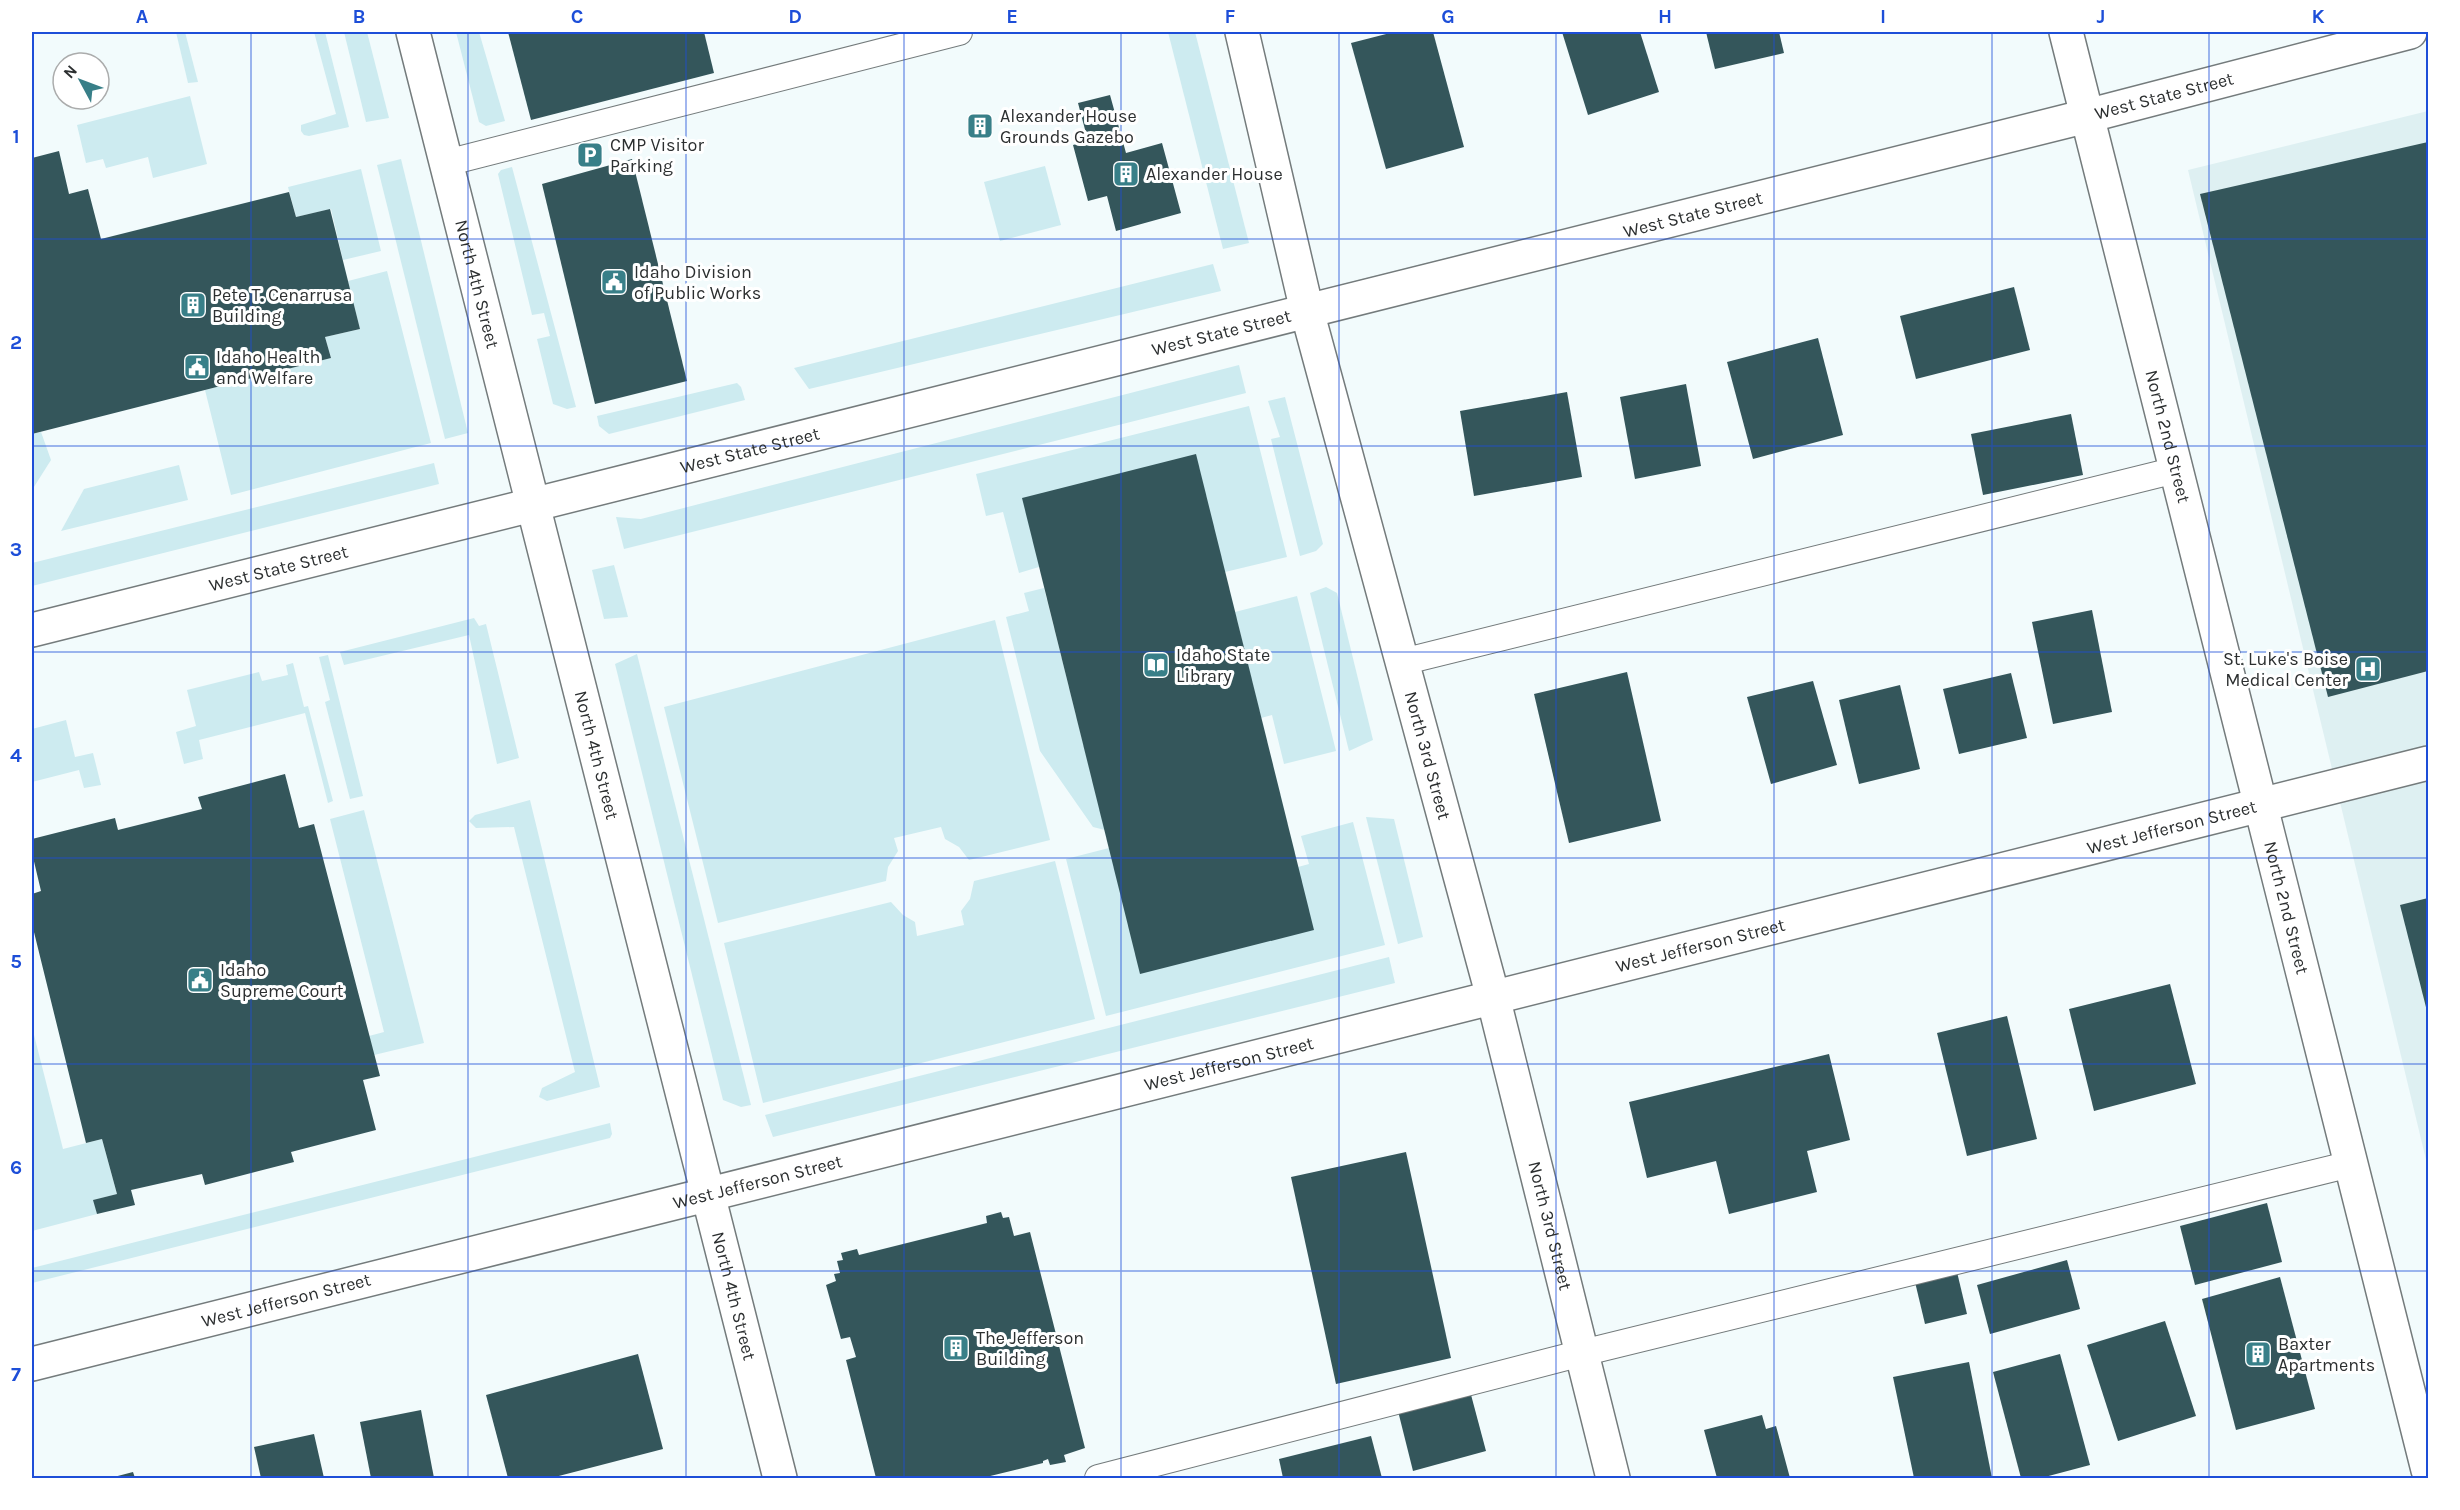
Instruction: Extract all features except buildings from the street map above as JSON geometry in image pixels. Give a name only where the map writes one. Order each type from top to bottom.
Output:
[{"type":"street","name":"North 4th Street","points":[[413,32],[780,1479]]},
{"type":"street","name":"North 3rd Street","points":[[1242,32],[1307,311],[1492,997],[1613,1479]]},
{"type":"street","name":"North 2nd Street","points":[[2066,32],[2428,1470]]},
{"type":"street","name":"West State Street","points":[[32,630],[2087,116],[2410,32]]},
{"type":"street","name":"West Jefferson Street","points":[[32,1364],[2428,763]]},
{"type":"lane","points":[[446,163],[959,32]]},
{"type":"lane","points":[[1402,662],[2176,470]]},
{"type":"lane","points":[[1098,1479],[1582,1353],[2351,1164]]},
{"type":"shaded area","points":[[176,32],[185,32],[198,82],[188,83]]},
{"type":"shaded area","points":[[314,32],[325,32],[349,127],[309,136],[304,135],[301,131],[301,125],[336,114]]},
{"type":"shaded area","points":[[344,32],[367,32],[389,118],[366,122]]},
{"type":"shaded area","points":[[456,32],[479,32],[505,121],[486,126],[479,122]]},
{"type":"shaded area","points":[[1168,32],[1195,32],[1249,243],[1223,249]]},
{"type":"shaded area","points":[[190,96],[207,164],[153,178],[148,157],[106,168],[103,159],[86,163],[77,125]]},
{"type":"shaded area","name":"St. Luke's Boise Medical Center","points":[[2428,111],[2428,1168],[2188,170]]},
{"type":"shaded area","points":[[401,159],[468,433],[445,439],[377,165]]},
{"type":"shaded area","points":[[1045,166],[1061,225],[1000,241],[984,182]]},
{"type":"shaded area","points":[[512,167],[576,407],[567,409],[553,404],[537,339],[550,336],[544,313],[532,315],[498,174],[501,170]]},
{"type":"shaded area","points":[[361,169],[381,251],[343,260],[331,209],[296,217],[288,187]]},
{"type":"shaded area","points":[[1213,264],[1221,291],[809,389],[794,368]]},
{"type":"shaded area","points":[[387,271],[431,443],[231,495],[205,390],[331,358],[325,337],[360,329],[348,281]]},
{"type":"shaded area","points":[[1239,365],[1246,393],[624,549],[616,517],[641,519]]},
{"type":"shaded area","points":[[737,383],[741,387],[745,400],[609,434],[599,426],[597,416]]},
{"type":"shaded area","points":[[1285,397],[1323,544],[1316,551],[1300,556],[1271,439],[1280,437],[1268,401]]},
{"type":"shaded area","points":[[1249,406],[1287,557],[1225,572],[1039,567],[1019,573],[1003,512],[986,516],[976,474]]},
{"type":"shaded area","points":[[41,432],[51,460],[32,490],[32,434]]},
{"type":"shaded area","points":[[434,463],[439,484],[32,586],[32,563]]},
{"type":"shaded area","points":[[179,465],[188,500],[61,531],[84,489]]},
{"type":"shaded area","points":[[614,565],[628,617],[604,619],[592,570]]},
{"type":"shaded area","points":[[1326,587],[1337,593],[1373,740],[1349,751],[1310,593]]},
{"type":"shaded area","points":[[1044,588],[1105,830],[1093,827],[1040,751],[1006,617],[1029,611],[1024,593]]},
{"type":"shaded area","points":[[1297,596],[1336,751],[1284,764],[1272,715],[1261,718],[1235,612]]},
{"type":"shaded area","points":[[474,618],[479,626],[486,624],[519,758],[497,764],[469,635],[344,665],[340,652]]},
{"type":"shaded area","points":[[995,620],[1050,840],[969,860],[959,847],[945,839],[941,827],[894,838],[898,851],[888,867],[886,881],[718,923],[664,707]]},
{"type":"shaded area","points":[[637,654],[751,1105],[741,1107],[723,1100],[615,664]]},
{"type":"shaded area","points":[[328,655],[363,796],[350,799],[325,702],[330,700],[319,657]]},
{"type":"shaded area","points":[[293,663],[304,707],[308,706],[333,801],[328,803],[305,713],[199,740],[203,759],[184,764],[176,732],[196,726],[187,690],[259,672],[262,681],[288,675],[286,665]]},
{"type":"shaded area","points":[[66,720],[75,757],[93,753],[101,785],[84,788],[79,770],[32,782],[32,729]]},
{"type":"shaded area","points":[[530,800],[600,1087],[547,1101],[539,1097],[542,1088],[575,1072],[514,827],[476,828],[469,821],[475,815]]},
{"type":"shaded area","points":[[364,810],[424,1043],[374,1055],[369,1036],[384,1032],[330,819]]},
{"type":"shaded area","points":[[1366,817],[1394,819],[1423,937],[1398,944]]},
{"type":"shaded area","points":[[1353,822],[1385,945],[1106,1016],[1066,859],[1109,848],[1298,867],[1309,864],[1301,836]]},
{"type":"shaded area","points":[[1055,861],[1095,1019],[763,1103],[724,943],[891,902],[903,915],[915,922],[917,936],[964,925],[961,911],[970,899],[974,881]]},
{"type":"shaded area","points":[[1389,957],[1395,983],[773,1137],[765,1115]]},
{"type":"shaded area","points":[[32,1027],[63,1149],[102,1139],[117,1194],[94,1200],[97,1214],[32,1231]]},
{"type":"shaded area","points":[[610,1123],[612,1134],[610,1138],[32,1283],[32,1268]]},
{"type":"place","name":"Alexander House Grounds Gazebo","points":[[980,126]]},
{"type":"place","name":"CMP Visitor Parking","points":[[590,155]]},
{"type":"place","name":"Alexander House","points":[[1126,174]]},
{"type":"place","name":"Idaho Division of Public Works","points":[[614,282]]},
{"type":"place","name":"Pete T. Cenarrusa Building","points":[[193,305]]},
{"type":"place","name":"Idaho Health and Welfare","points":[[197,367]]},
{"type":"place","name":"Idaho State Library","points":[[1156,665]]},
{"type":"place","name":"St. Luke's Boise Medical Center","points":[[2368,669]]},
{"type":"place","name":"Idaho Supreme Court","points":[[200,980]]},
{"type":"place","name":"The Jefferson Building","points":[[956,1348]]},
{"type":"place","name":"Baxter Apartments","points":[[2258,1354]]}]
